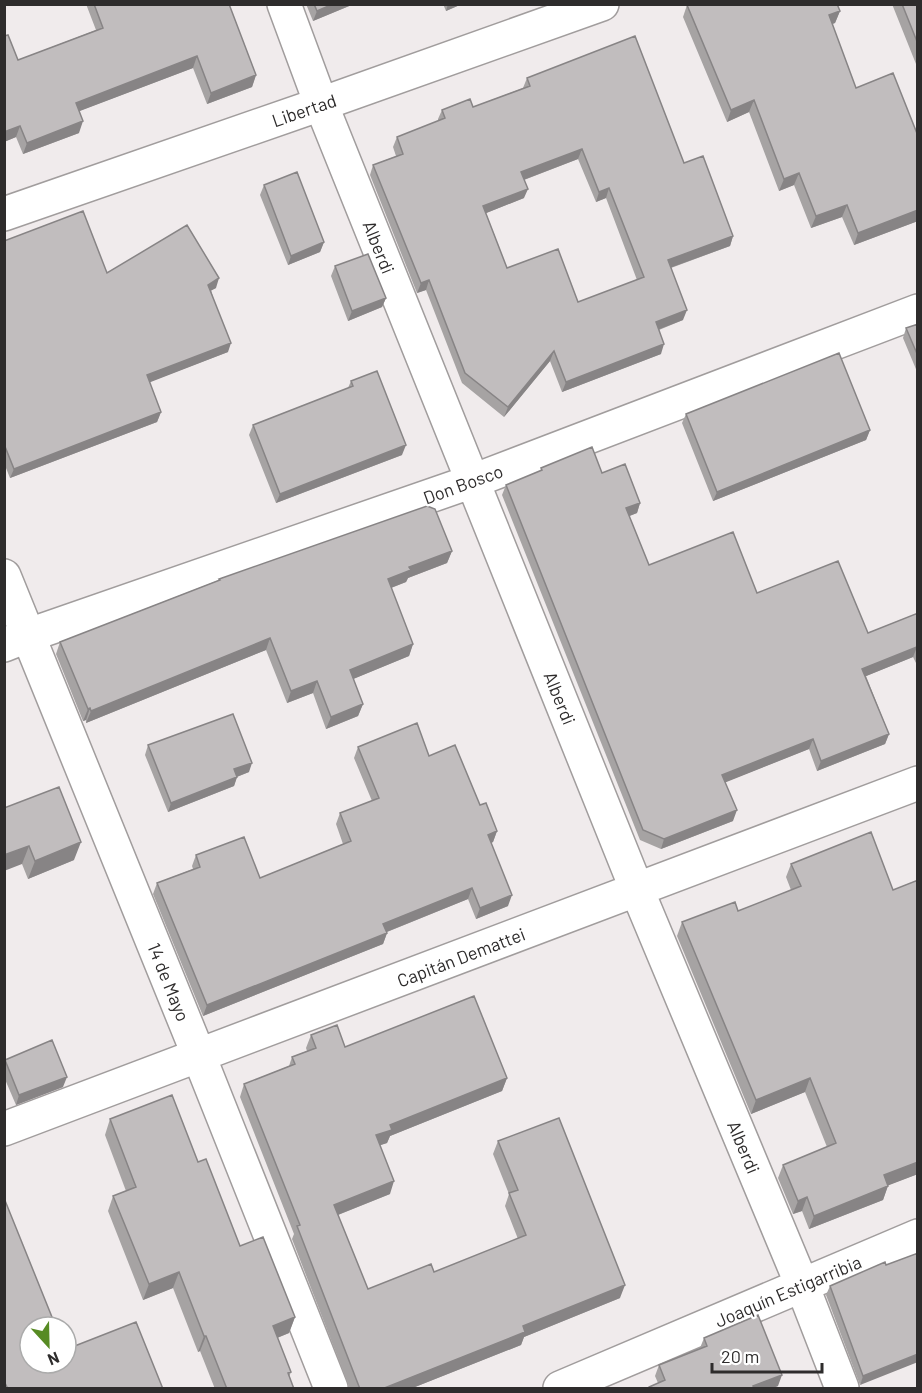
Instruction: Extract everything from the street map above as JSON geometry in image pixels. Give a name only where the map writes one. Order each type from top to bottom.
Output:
[{"type":"street","name":"Alberdi","points":[[284,4],[321,104],[637,890],[802,1285],[842,1389]]},
{"type":"street","name":"Libertad","points":[[4,214],[602,4]]},
{"type":"street","name":"Don Bosco","points":[[17,640],[473,481],[918,311]]},
{"type":"street","name":"14 de Mayo","points":[[4,576],[17,640],[199,1056],[331,1389]]},
{"type":"street","name":"Capitán Demattei","points":[[4,1130],[918,783]]},
{"type":"street","name":"Joaquín Estigarribia","points":[[560,1389],[918,1236]]},
{"type":"building","points":[[94,4],[229,4],[256,75],[211,93],[197,56],[76,103],[83,121],[27,143],[20,126],[4,132],[4,36],[8,35],[18,60],[103,28]]},
{"type":"building","points":[[314,4],[333,4],[317,11]]},
{"type":"building","points":[[837,4],[840,11],[829,15],[856,88],[893,73],[918,136],[918,210],[858,233],[847,205],[816,216],[799,173],[784,179],[754,100],[731,110],[687,5]]},
{"type":"building","points":[[902,4],[918,4],[918,44]]},
{"type":"building","points":[[635,36],[684,163],[703,156],[733,236],[668,260],[687,310],[656,322],[664,344],[566,382],[554,351],[508,407],[465,373],[429,280],[421,283],[373,165],[403,154],[397,137],[445,118],[442,110],[470,99],[473,107],[530,86],[527,78]],"holes":[[[582,149],[599,192],[609,188],[644,277],[578,302],[558,249],[507,268],[483,206],[528,189],[521,172]]]},
{"type":"building","points":[[297,172],[324,242],[291,256],[264,185]]},
{"type":"building","points":[[83,211],[107,273],[187,225],[219,278],[208,285],[231,343],[147,375],[161,412],[14,469],[4,444],[4,241]]},
{"type":"building","points":[[368,254],[386,298],[352,311],[335,266]]},
{"type":"building","points":[[918,324],[918,356],[906,328]]},
{"type":"building","points":[[839,353],[870,430],[717,492],[686,414]]},
{"type":"building","points":[[377,371],[406,445],[280,494],[253,425],[353,386],[351,381]]},
{"type":"building","points":[[592,447],[602,473],[625,464],[640,503],[626,508],[649,565],[733,532],[757,593],[838,561],[868,633],[918,613],[918,648],[862,669],[889,734],[821,761],[813,739],[722,775],[737,810],[664,839],[643,830],[506,485]]},
{"type":"building","points":[[427,506],[435,509],[452,551],[409,567],[411,570],[388,579],[413,644],[350,670],[363,704],[331,717],[317,681],[291,691],[270,638],[91,711],[90,708],[88,709],[60,642],[219,579]]},
{"type":"building","points":[[233,714],[252,763],[234,769],[237,777],[171,803],[148,745]]},
{"type":"building","points":[[417,723],[429,756],[455,745],[480,805],[486,803],[497,831],[488,835],[512,895],[480,908],[472,888],[383,924],[387,933],[207,1005],[157,883],[200,867],[196,855],[244,837],[260,878],[351,841],[340,813],[379,798],[358,747]]},
{"type":"building","points":[[59,787],[81,842],[35,861],[29,846],[4,855],[4,808]]},
{"type":"building","points":[[871,832],[893,890],[918,880],[918,1162],[884,1175],[888,1186],[814,1216],[807,1197],[798,1201],[783,1165],[836,1143],[810,1078],[756,1100],[682,922],[735,902],[738,911],[801,886],[791,864]]},
{"type":"building","points":[[474,996],[507,1078],[390,1125],[392,1130],[376,1135],[394,1181],[334,1205],[368,1289],[431,1264],[434,1272],[526,1235],[509,1193],[518,1190],[498,1141],[559,1118],[625,1285],[523,1326],[525,1332],[382,1389],[360,1389],[297,1226],[300,1225],[244,1084],[295,1064],[292,1057],[316,1048],[311,1035],[337,1025],[345,1047]]},
{"type":"building","points":[[52,1040],[67,1077],[19,1095],[5,1060]]},
{"type":"building","points":[[172,1095],[198,1162],[206,1159],[240,1246],[263,1237],[295,1317],[273,1326],[291,1372],[288,1373],[294,1389],[227,1389],[179,1272],[149,1284],[113,1196],[136,1187],[110,1119]]},
{"type":"building","points":[[4,1198],[51,1315],[18,1315],[18,1375],[78,1375],[78,1345],[136,1322],[163,1389],[8,1389],[4,1381]]},
{"type":"building","points":[[918,1253],[918,1354],[863,1376],[830,1286],[885,1262],[886,1265]]},
{"type":"building","points":[[758,1315],[782,1375],[753,1386],[754,1389],[649,1389],[665,1380],[659,1365],[707,1346],[704,1338]]}]
